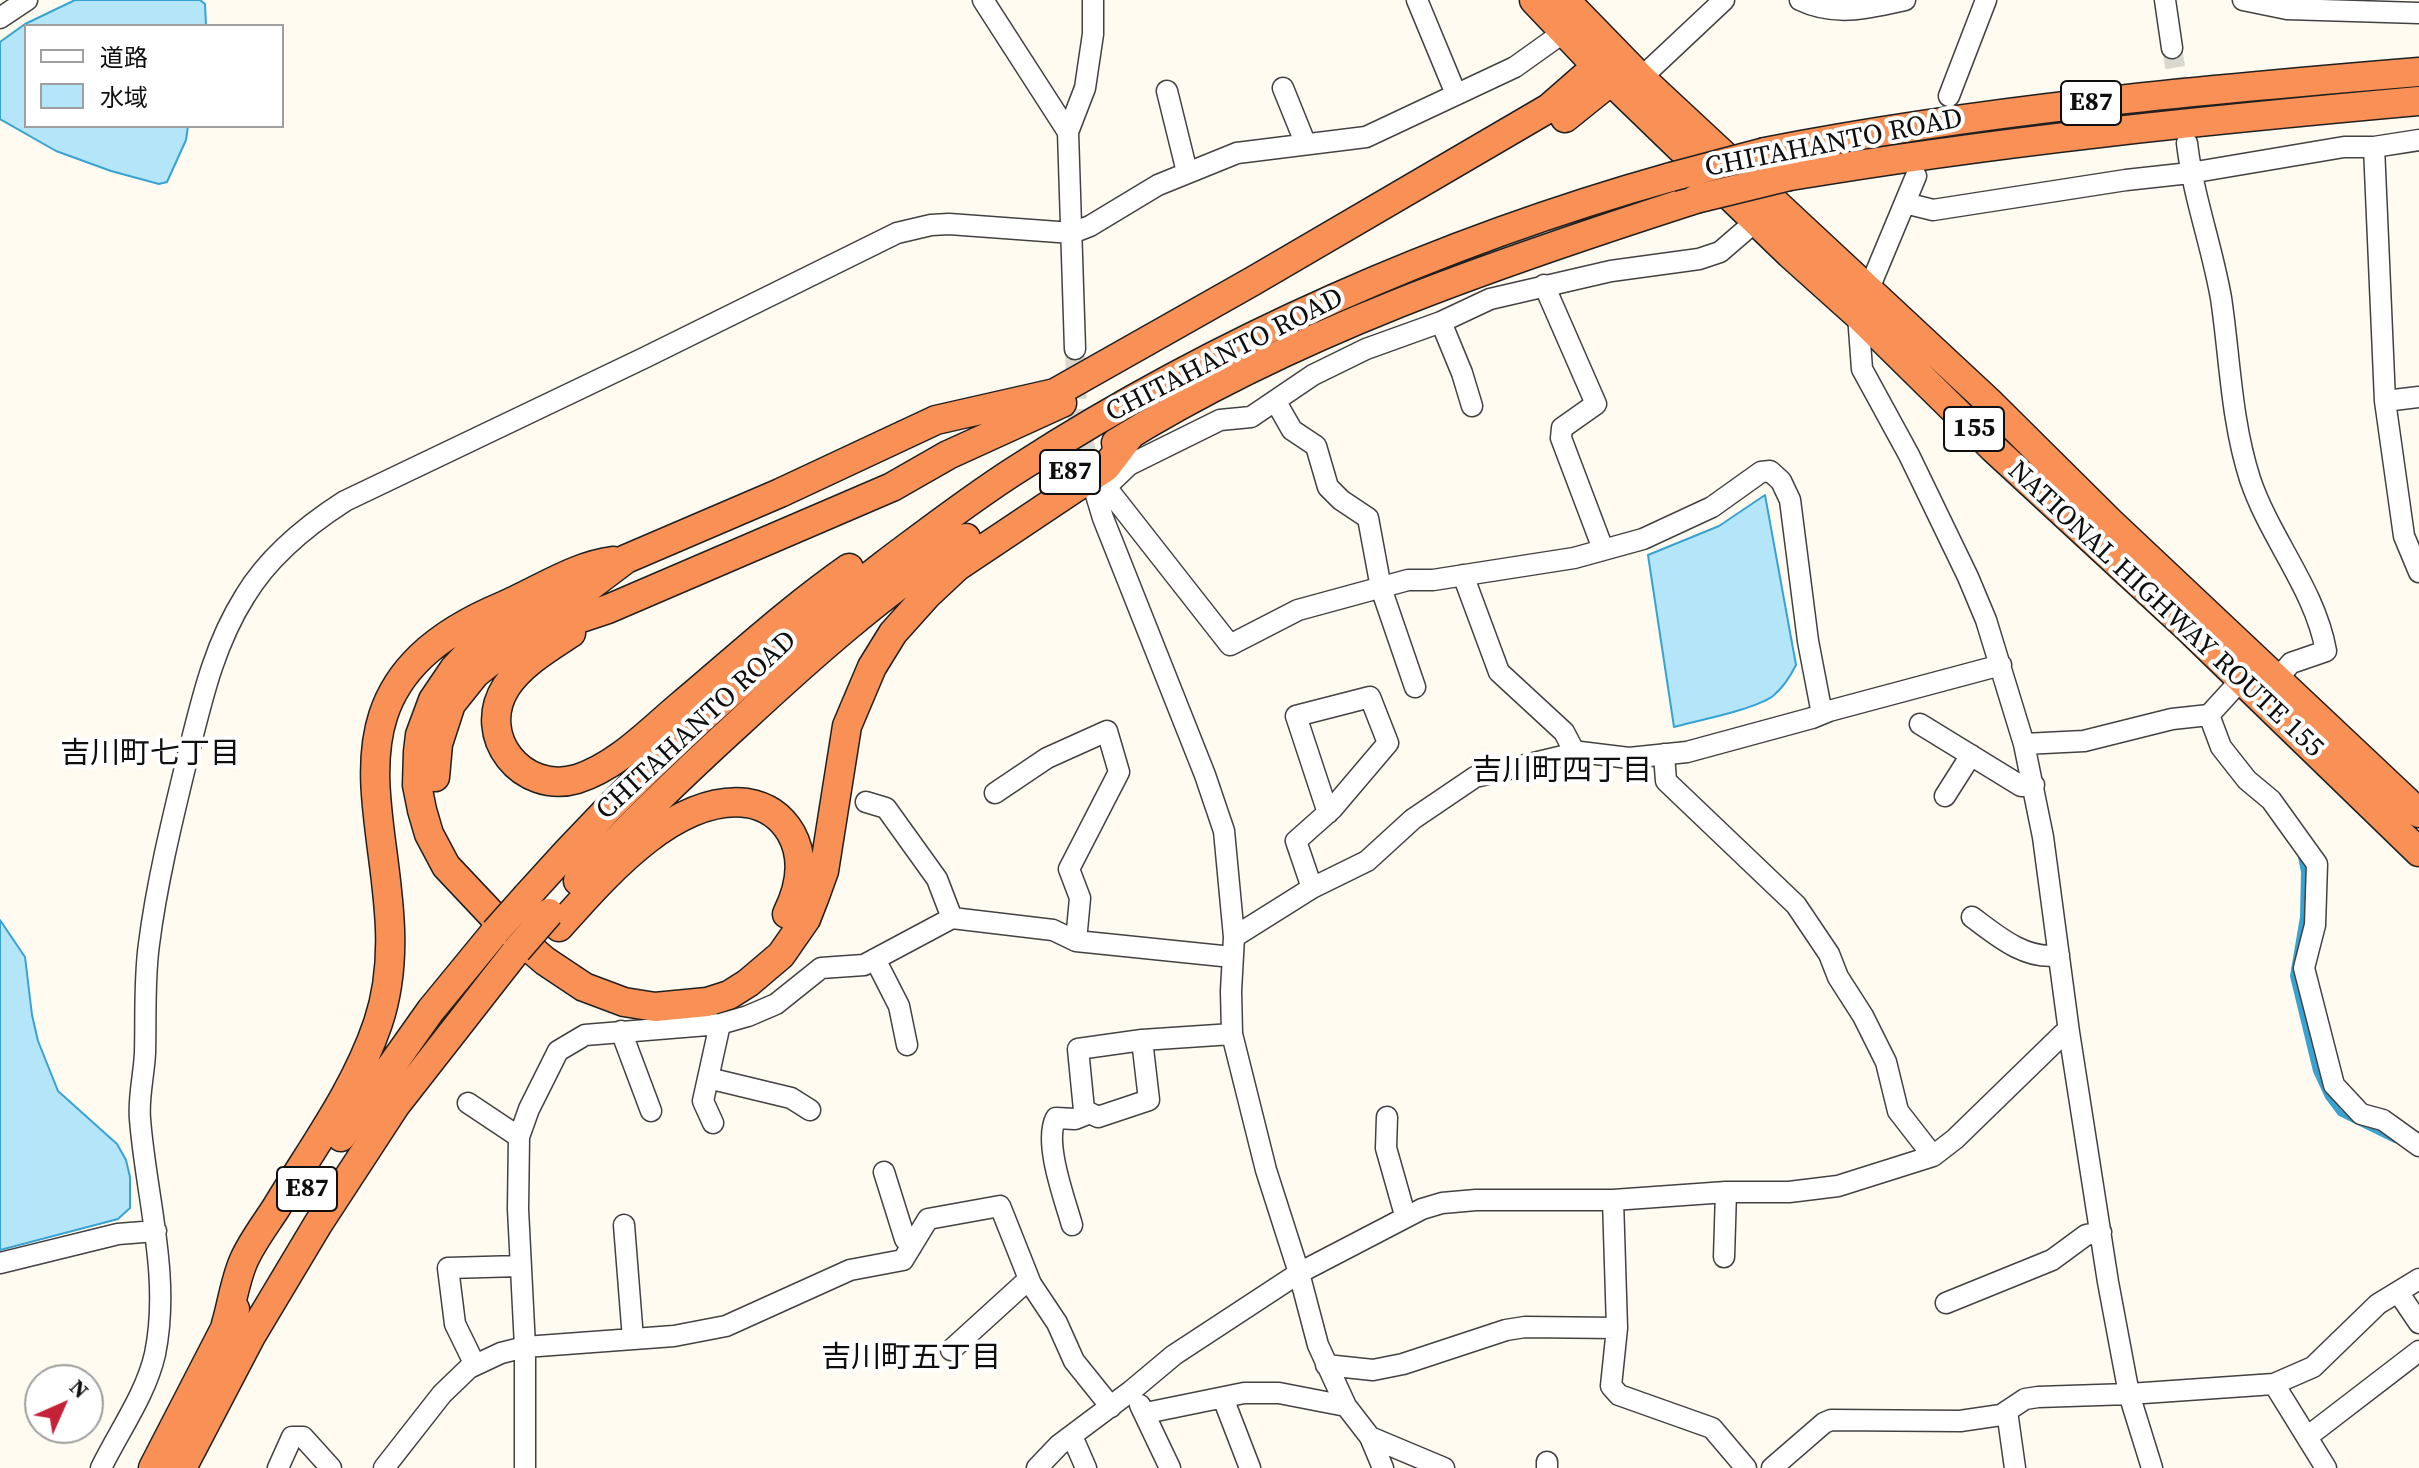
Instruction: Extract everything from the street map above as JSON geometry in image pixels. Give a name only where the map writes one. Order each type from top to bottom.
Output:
[{"type":"highway","name":"NATIONAL HIGHWAY ROUTE 155","points":[[1534,0],[1564,32],[1618,71],[1862,302],[2278,678],[2419,813]]},
{"type":"highway","name":"NATIONAL HIGHWAY ROUTE 155","points":[[1565,0],[1618,71],[1756,221],[1862,302],[1993,448],[2419,852]]},
{"type":"highway","points":[[1131,434],[1106,467],[958,566],[893,633],[872,667],[847,726],[824,871],[806,919],[781,955],[729,995],[686,1005],[655,1007],[624,1002],[584,987],[545,961],[496,919],[446,866],[429,834],[417,785],[420,735],[442,685],[472,650],[541,610],[581,593],[626,559],[780,493],[936,420],[1055,393],[1618,71]]},
{"type":"highway","points":[[514,947],[545,912],[587,896],[664,827],[698,809],[716,804],[750,804],[772,811],[786,825],[801,860],[795,900],[771,940],[728,974],[699,985],[639,988],[585,967],[558,948],[508,908],[464,859],[443,820],[436,785],[438,744],[451,704],[475,674],[510,646],[533,634],[608,609],[892,487],[948,455],[1067,401],[1264,294],[1569,116],[1618,71]]},
{"type":"highway","name":"CHITAHANTO ROAD","points":[[545,912],[580,836],[655,760],[816,617],[908,546],[1054,446],[1199,364],[1314,308],[1535,219],[1765,152],[1863,133],[2014,112],[2198,90],[2419,72]]},
{"type":"highway","name":"CHITAHANTO ROAD","points":[[182,1468],[251,1336],[395,1106],[514,947],[545,912],[678,779],[788,677],[854,622],[950,549],[1131,434],[1209,390],[1395,306],[1546,248],[1696,199],[1790,176],[2017,141],[2419,101]]},
{"type":"highway","points":[[608,609],[542,652],[515,676],[499,702],[496,713],[499,739],[505,755],[529,776],[551,782],[574,780],[614,762],[789,613],[855,564],[983,475],[1054,446]]},
{"type":"highway","points":[[226,1324],[244,1261],[342,1103],[364,1062],[384,1001],[389,910],[374,768],[379,731],[389,703],[403,677],[422,654],[471,619],[590,564],[626,559]]},
{"type":"highway","name":"CHITAHANTO ROAD","points":[[153,1468],[226,1324],[335,1145],[431,1010],[514,947]]},
{"type":"street","points":[[0,18],[27,0]]},
{"type":"street","points":[[983,0],[1068,132]]},
{"type":"street","points":[[1075,349],[1068,132],[1085,88],[1093,34],[1093,0]]},
{"type":"street","points":[[1417,0],[1456,94]]},
{"type":"street","points":[[1618,71],[1724,0]]},
{"type":"street","points":[[1800,0],[1835,11],[1872,8],[1905,0]]},
{"type":"street","points":[[1949,96],[1986,0]]},
{"type":"street","points":[[2165,0],[2172,48]]},
{"type":"street","points":[[2243,0],[2287,9],[2419,13]]},
{"type":"street","points":[[101,1468],[149,1376],[161,1307],[156,1231],[140,1118],[148,948],[155,900],[196,725],[217,651],[245,595],[271,562],[316,520],[345,501],[644,358],[881,239],[931,225],[1072,233],[1090,226],[1158,185],[1237,153],[1366,137],[1515,67],[1564,32]]},
{"type":"street","points":[[1283,88],[1303,144]]},
{"type":"street","points":[[1167,91],[1187,172]]},
{"type":"street","points":[[1905,203],[1933,210],[2344,147],[2374,147],[2419,140]]},
{"type":"street","points":[[2187,143],[2190,173],[2220,296],[2238,437],[2261,508],[2322,626],[2326,651],[2291,663],[2278,678]]},
{"type":"street","points":[[2374,147],[2385,401],[2404,536],[2419,572]]},
{"type":"street","points":[[1916,176],[1862,302],[1862,369],[1953,542],[1986,620],[2024,744],[2034,785],[2069,1032],[2129,1394],[2152,1468]]},
{"type":"street","points":[[1383,1468],[1370,1437],[1346,1406],[1318,1345],[1266,1170],[1232,1034],[1233,947],[1224,831],[1096,495],[1129,465],[1220,420],[1251,417],[1313,375],[1366,349],[1441,322],[1490,299],[1611,271],[1699,259],[1720,252],[1756,221]]},
{"type":"street","points":[[1544,285],[1596,404],[1567,424],[1561,432],[1603,549]]},
{"type":"street","points":[[1441,322],[1472,406]]},
{"type":"street","points":[[2385,401],[2419,397]]},
{"type":"street","points":[[1276,402],[1292,430],[1316,446],[1328,487],[1368,518],[1381,588],[1415,687]]},
{"type":"street","points":[[1106,487],[1230,645],[1298,610],[1408,580],[1574,558],[1643,539],[1712,507],[1761,472],[1770,471],[1781,481],[1790,500],[1808,641],[1822,714]]},
{"type":"street","points":[[1463,575],[1499,672],[1564,732],[1575,753]]},
{"type":"street","points":[[525,1468],[519,1137],[529,1109],[558,1051],[585,1035],[720,1024],[748,1016],[776,1004],[821,968],[864,965],[952,918],[1053,930],[1076,941],[1233,947],[1312,888],[1367,861],[1413,819],[1475,777],[1575,753],[1629,758],[1687,752],[2001,665]]},
{"type":"street","points":[[2024,744],[2084,741],[2172,719],[2209,715],[2241,680]]},
{"type":"street","points":[[1312,888],[1296,841],[1328,813],[1388,743],[1370,697],[1296,716],[1328,813]]},
{"type":"street","points":[[2209,715],[2221,747],[2247,780],[2271,800],[2317,864],[2315,925],[2304,968],[2334,1085],[2361,1114],[2383,1120],[2419,1146]]},
{"type":"street","points":[[1920,724],[2021,786],[2034,785]]},
{"type":"street","points":[[995,793],[1047,758],[1107,731],[1119,772],[1069,869],[1080,898],[1076,941]]},
{"type":"street","points":[[1664,754],[1666,781],[1796,905],[1863,1016],[1886,1062],[1898,1111],[1933,1156]]},
{"type":"street","points":[[1945,796],[1971,755]]},
{"type":"street","points":[[866,802],[886,808],[937,879],[952,918]]},
{"type":"street","points":[[1972,917],[2002,940],[2020,949],[2059,955]]},
{"type":"street","points":[[875,959],[899,1006],[907,1045]]},
{"type":"street","points":[[713,1123],[703,1101],[720,1024]]},
{"type":"street","points":[[621,1031],[651,1111]]},
{"type":"street","points":[[1037,1468],[1072,1436],[1174,1355],[1299,1273],[1408,1216],[1442,1203],[1476,1200],[1613,1200],[1726,1192],[1789,1192],[1838,1186],[1933,1156],[1955,1139],[2063,1034],[2069,1032]]},
{"type":"street","points":[[1142,1040],[1149,1100],[1098,1117],[1084,1110],[1078,1049],[1142,1040],[1232,1034]]},
{"type":"street","points":[[708,1078],[791,1098],[810,1110]]},
{"type":"street","points":[[468,1103],[519,1137]]},
{"type":"street","points":[[1072,1225],[1055,1166],[1052,1124],[1056,1118],[1075,1119],[1090,1113]]},
{"type":"street","points":[[1387,1117],[1386,1148],[1408,1216]]},
{"type":"street","points":[[884,1172],[905,1239],[911,1247]]},
{"type":"street","points":[[1724,1257],[1726,1192]]},
{"type":"street","points":[[1613,1200],[1617,1328],[1611,1386],[1619,1395],[1712,1428],[1746,1468]]},
{"type":"street","points":[[384,1468],[442,1394],[475,1365],[501,1353],[525,1347],[674,1336],[726,1326],[850,1270],[903,1260],[928,1219],[1000,1206],[1031,1284],[1057,1323],[1074,1361],[1111,1407]]},
{"type":"street","points":[[624,1225],[633,1339]]},
{"type":"street","points":[[0,1263],[118,1234],[156,1231]]},
{"type":"street","points":[[1946,1303],[2052,1260],[2086,1235],[2101,1232]]},
{"type":"street","points":[[475,1365],[455,1324],[448,1268],[520,1266]]},
{"type":"street","points":[[1772,1468],[1831,1420],[1960,1421],[2001,1415],[2025,1399],[2038,1397],[2274,1384],[2313,1367],[2378,1304],[2419,1279]]},
{"type":"street","points":[[1001,1317],[1031,1284]]},
{"type":"street","points":[[951,1350],[1031,1284]]},
{"type":"street","points":[[2398,1292],[2419,1323]]},
{"type":"street","points":[[1326,1365],[1373,1370],[1525,1327],[1617,1328]]},
{"type":"street","points":[[2307,1437],[2419,1351]]},
{"type":"street","points":[[2274,1384],[2326,1468]]},
{"type":"street","points":[[1131,1391],[1146,1413],[1170,1468]]},
{"type":"street","points":[[1146,1413],[1244,1393],[1279,1393],[1346,1406]]},
{"type":"street","points":[[1223,1398],[1250,1468]]},
{"type":"street","points":[[2007,1411],[2015,1468]]},
{"type":"street","points":[[1072,1436],[1086,1468]]},
{"type":"street","points":[[278,1468],[292,1437],[303,1437],[331,1468]]},
{"type":"street","points":[[1370,1437],[1444,1468]]},
{"type":"water","points":[[75,0],[200,0],[205,4],[206,24],[25,24]]},
{"type":"water","points":[[24,25],[24,128],[188,128],[186,140],[167,182],[159,184],[111,171],[56,151],[0,119],[0,42]]},
{"type":"water","points":[[1765,495],[1796,665],[1780,689],[1765,701],[1674,727],[1648,555],[1719,526]]},
{"type":"water","points":[[0,920],[25,957],[38,1041],[58,1091],[117,1144],[126,1160],[130,1177],[130,1208],[118,1219],[0,1250]]},
{"type":"waterway","points":[[2301,857],[2304,872],[2303,917],[2293,976],[2316,1071],[2328,1097],[2340,1113],[2395,1140]]},
{"type":"tunnel","points":[[2172,48],[2181,103]]},
{"type":"tunnel","points":[[1075,349],[1077,413],[1094,487]]},
{"type":"district","name":"吉川町七丁目","points":[[150,755]]},
{"type":"district","name":"吉川町四丁目","points":[[1562,772]]},
{"type":"district","name":"吉川町五丁目","points":[[911,1359]]}]
